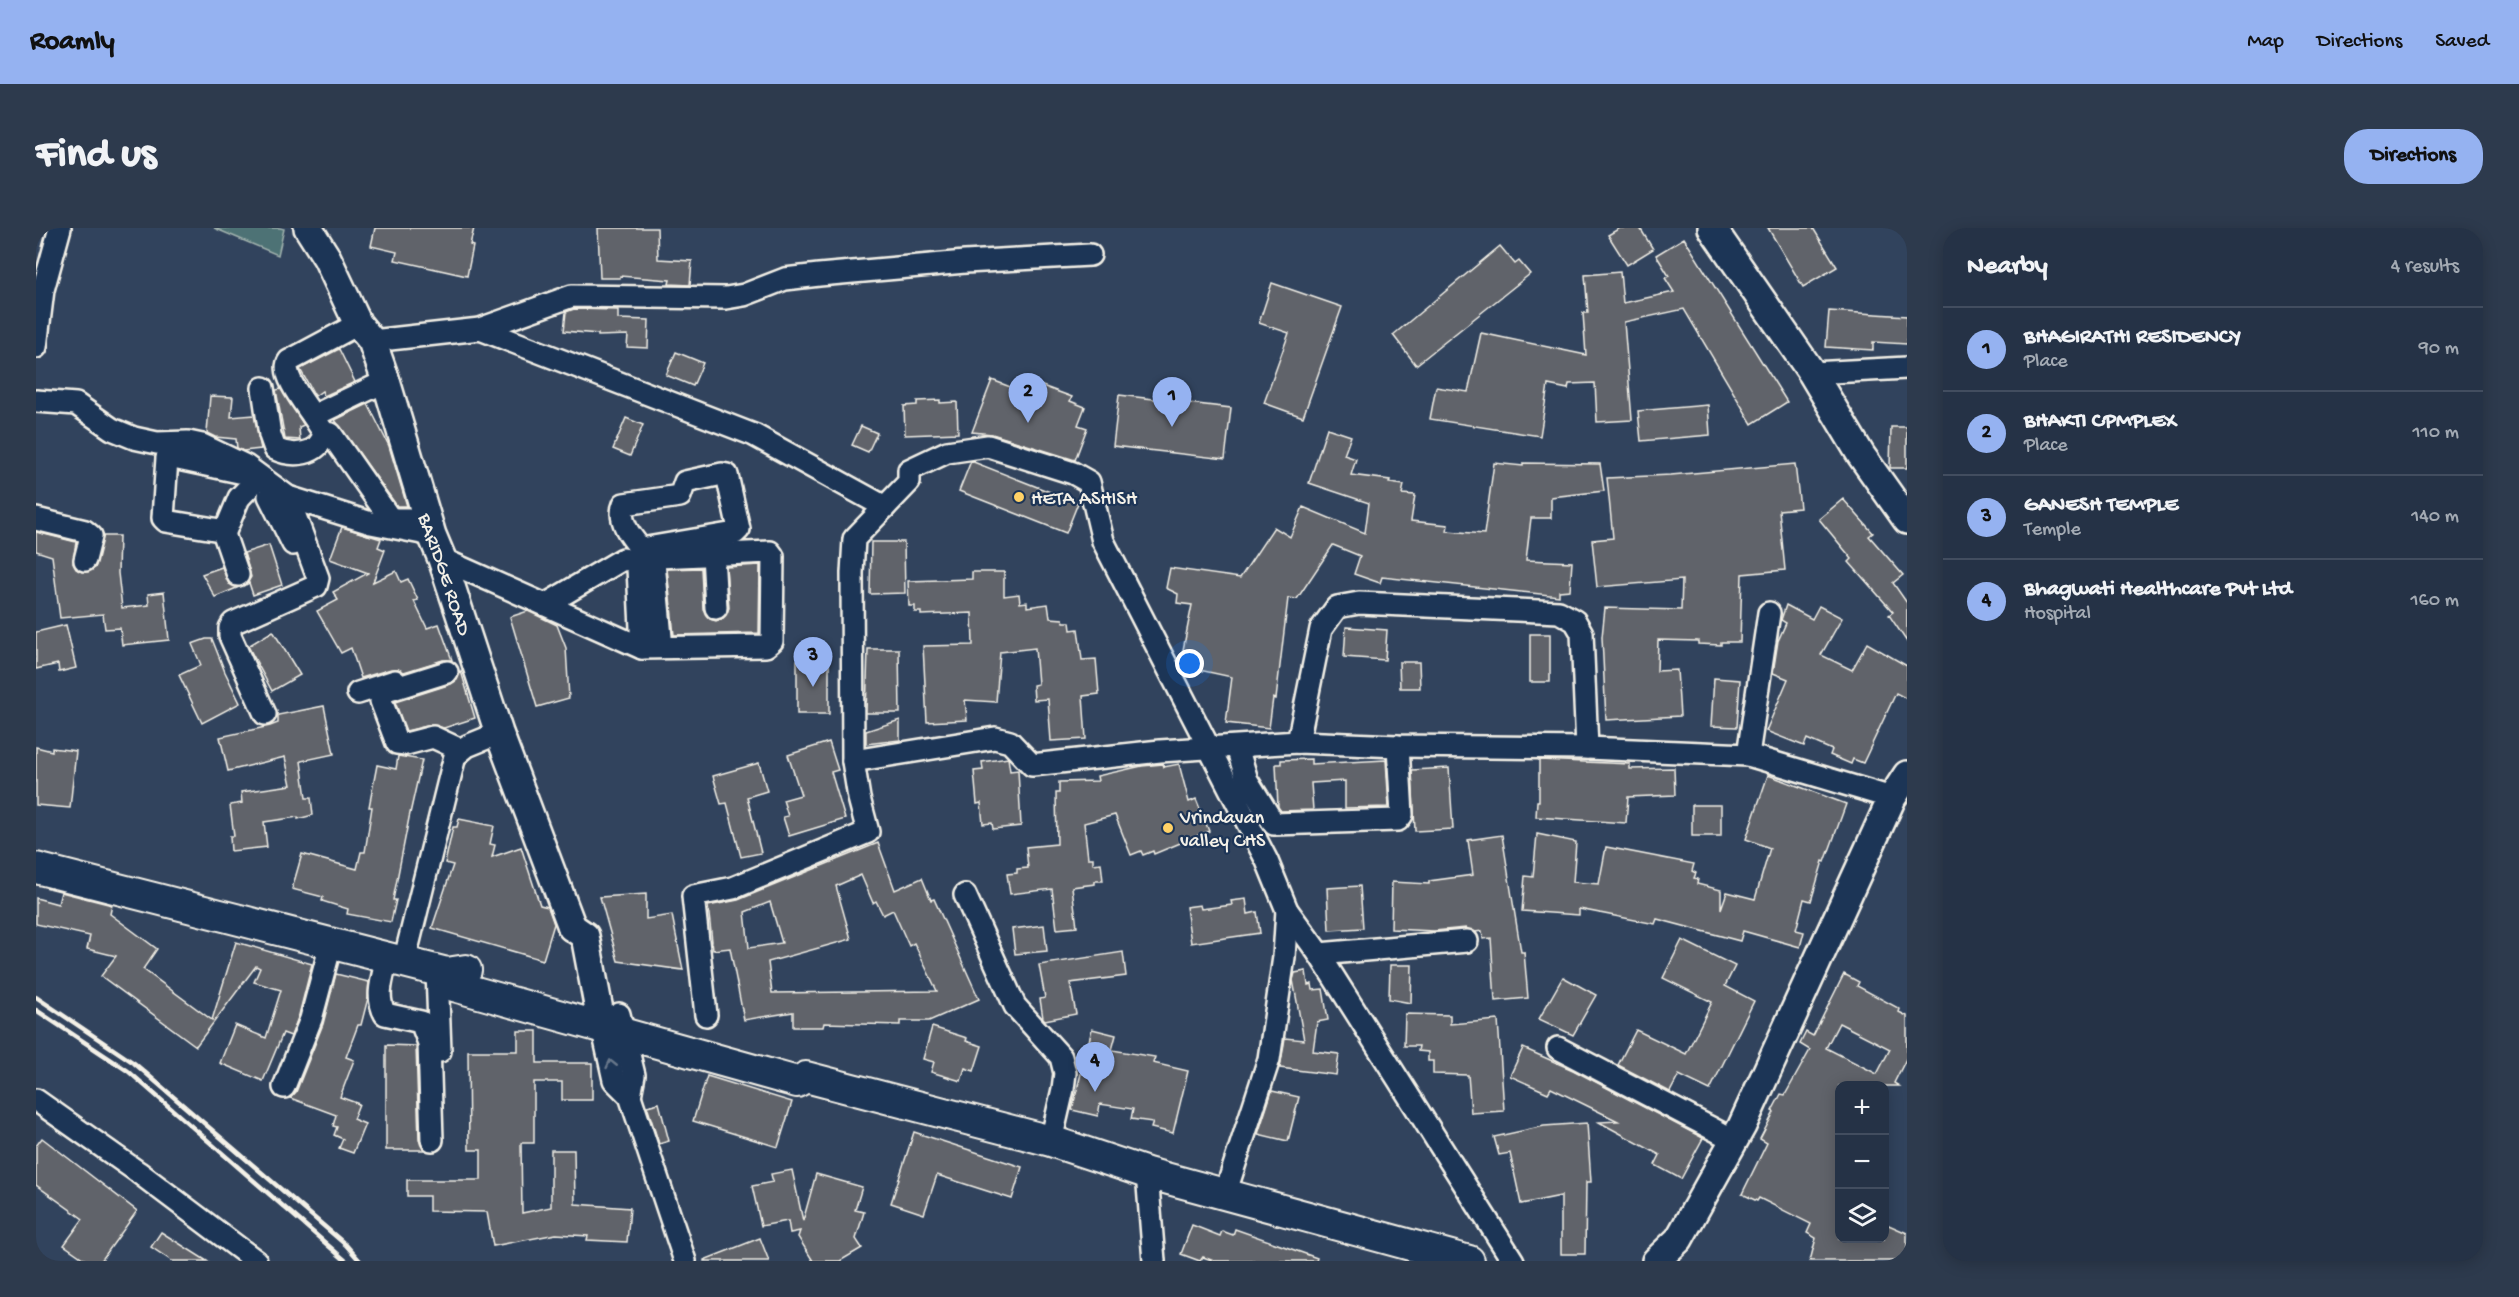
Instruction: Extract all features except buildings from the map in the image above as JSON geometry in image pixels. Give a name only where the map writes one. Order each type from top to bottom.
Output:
[{"type":"main road","points":[[36,868],[442,972],[464,970],[601,1017],[800,1066],[806,1077],[1051,1141],[1147,1173],[1225,1194],[1427,1256],[1468,1261]]},
{"type":"street","points":[[36,347],[43,290],[60,228]]},
{"type":"street","name":"BARIDGE ROAD","points":[[308,228],[327,258],[365,332],[386,381],[434,537],[499,733],[572,927],[567,939],[601,1017]]},
{"type":"street","points":[[1712,228],[1812,374],[1861,455],[1907,520]]},
{"type":"street","points":[[262,388],[270,435],[275,449],[299,455],[310,452],[323,440],[319,425],[287,374],[286,365],[289,361],[365,332],[480,329],[572,296],[726,298],[744,295],[785,279],[964,262],[1090,255]]},
{"type":"street","points":[[480,329],[754,435],[885,507]]},
{"type":"street","points":[[1812,374],[1907,368]]},
{"type":"street","points":[[319,425],[386,381]]},
{"type":"street","points":[[36,401],[76,404],[112,429],[234,470],[271,491],[371,523],[434,537]]},
{"type":"street","points":[[319,425],[332,435],[389,517],[400,519],[434,537],[545,605],[652,648],[766,646],[772,641],[773,556],[770,552],[658,557],[654,563],[652,648]]},
{"type":"street","points":[[238,575],[224,534],[220,530],[166,521],[163,518],[167,458],[174,450],[202,445],[246,466],[271,491],[318,578],[316,586],[233,623],[230,628],[231,636],[265,714]]},
{"type":"street","points":[[706,1015],[693,896],[733,888],[868,832],[853,761],[852,573],[854,539],[909,482],[909,470],[948,452],[988,446],[1064,469],[1089,482],[1103,541],[1252,830],[1287,910],[1319,954],[1513,1261]]},
{"type":"street","points":[[545,605],[623,559],[637,555],[735,533],[739,529],[727,476],[722,474],[685,482],[680,495],[624,504],[622,508],[625,526],[637,555],[652,648]]},
{"type":"street","points":[[224,534],[239,498],[271,491]]},
{"type":"street","points":[[271,491],[293,544]]},
{"type":"street","points":[[36,519],[85,531],[91,536],[85,560]]},
{"type":"street","points":[[713,554],[716,608]]},
{"type":"street","points":[[1298,742],[1321,629],[1337,607],[1359,603],[1559,612],[1575,621],[1582,633],[1587,748]]},
{"type":"street","points":[[1748,755],[1769,613]]},
{"type":"street","points":[[358,693],[472,653]]},
{"type":"street","points":[[447,672],[383,692],[381,701],[397,743],[406,744],[433,737],[461,750]]},
{"type":"street","points":[[442,972],[439,1146],[429,1043],[422,1022],[385,1014],[379,998],[455,756],[467,746],[499,733]]},
{"type":"street","points":[[853,761],[995,738],[1010,742],[1032,765],[1160,751],[1298,742],[1399,751],[1587,748],[1748,755],[1892,798]]},
{"type":"street","points":[[1238,747],[1247,780],[1274,824]]},
{"type":"street","points":[[1252,830],[1274,824],[1398,820],[1402,815],[1399,751]]},
{"type":"street","points":[[1345,759],[1399,751]]},
{"type":"street","points":[[1656,1261],[1679,1250],[1734,1140],[1892,798],[1907,775]]},
{"type":"street","points":[[965,895],[1015,1006],[1061,1057],[1065,1073],[1064,1089],[1051,1141]]},
{"type":"street","points":[[1225,1194],[1269,1059],[1284,957],[1287,910]]},
{"type":"street","points":[[1319,954],[1467,941]]},
{"type":"street","points":[[284,1087],[311,1019],[332,944]]},
{"type":"street","points":[[368,1009],[390,959]]},
{"type":"street","points":[[601,1017],[634,1075],[630,1096],[685,1261]]},
{"type":"street","points":[[1558,1048],[1734,1140]]},
{"type":"street","points":[[36,1100],[138,1172],[256,1261]]},
{"type":"street","points":[[1147,1173],[1154,1261]]},
{"type":"green space","points":[[214,228],[280,228],[284,229],[278,255]]},
{"type":"railway","points":[[36,997],[134,1063],[346,1245],[360,1261]]},
{"type":"railway","points":[[36,1010],[128,1071],[346,1261]]},
{"type":"place","name":"BHAKTI CPMPLEX","points":[[1028,423]]},
{"type":"place","name":"BHAGIRATHI RESIDENCY","points":[[1172,427]]},
{"type":"place","name":"HETA ASHISH","points":[[1019,497]]},
{"type":"place","name":"GANESH TEMPLE","points":[[813,687]]},
{"type":"place","name":"Vrindavan valley CHS","points":[[1168,828]]},
{"type":"place","name":"Bhagwati Healthcare Pvt Ltd","points":[[1095,1092]]}]
